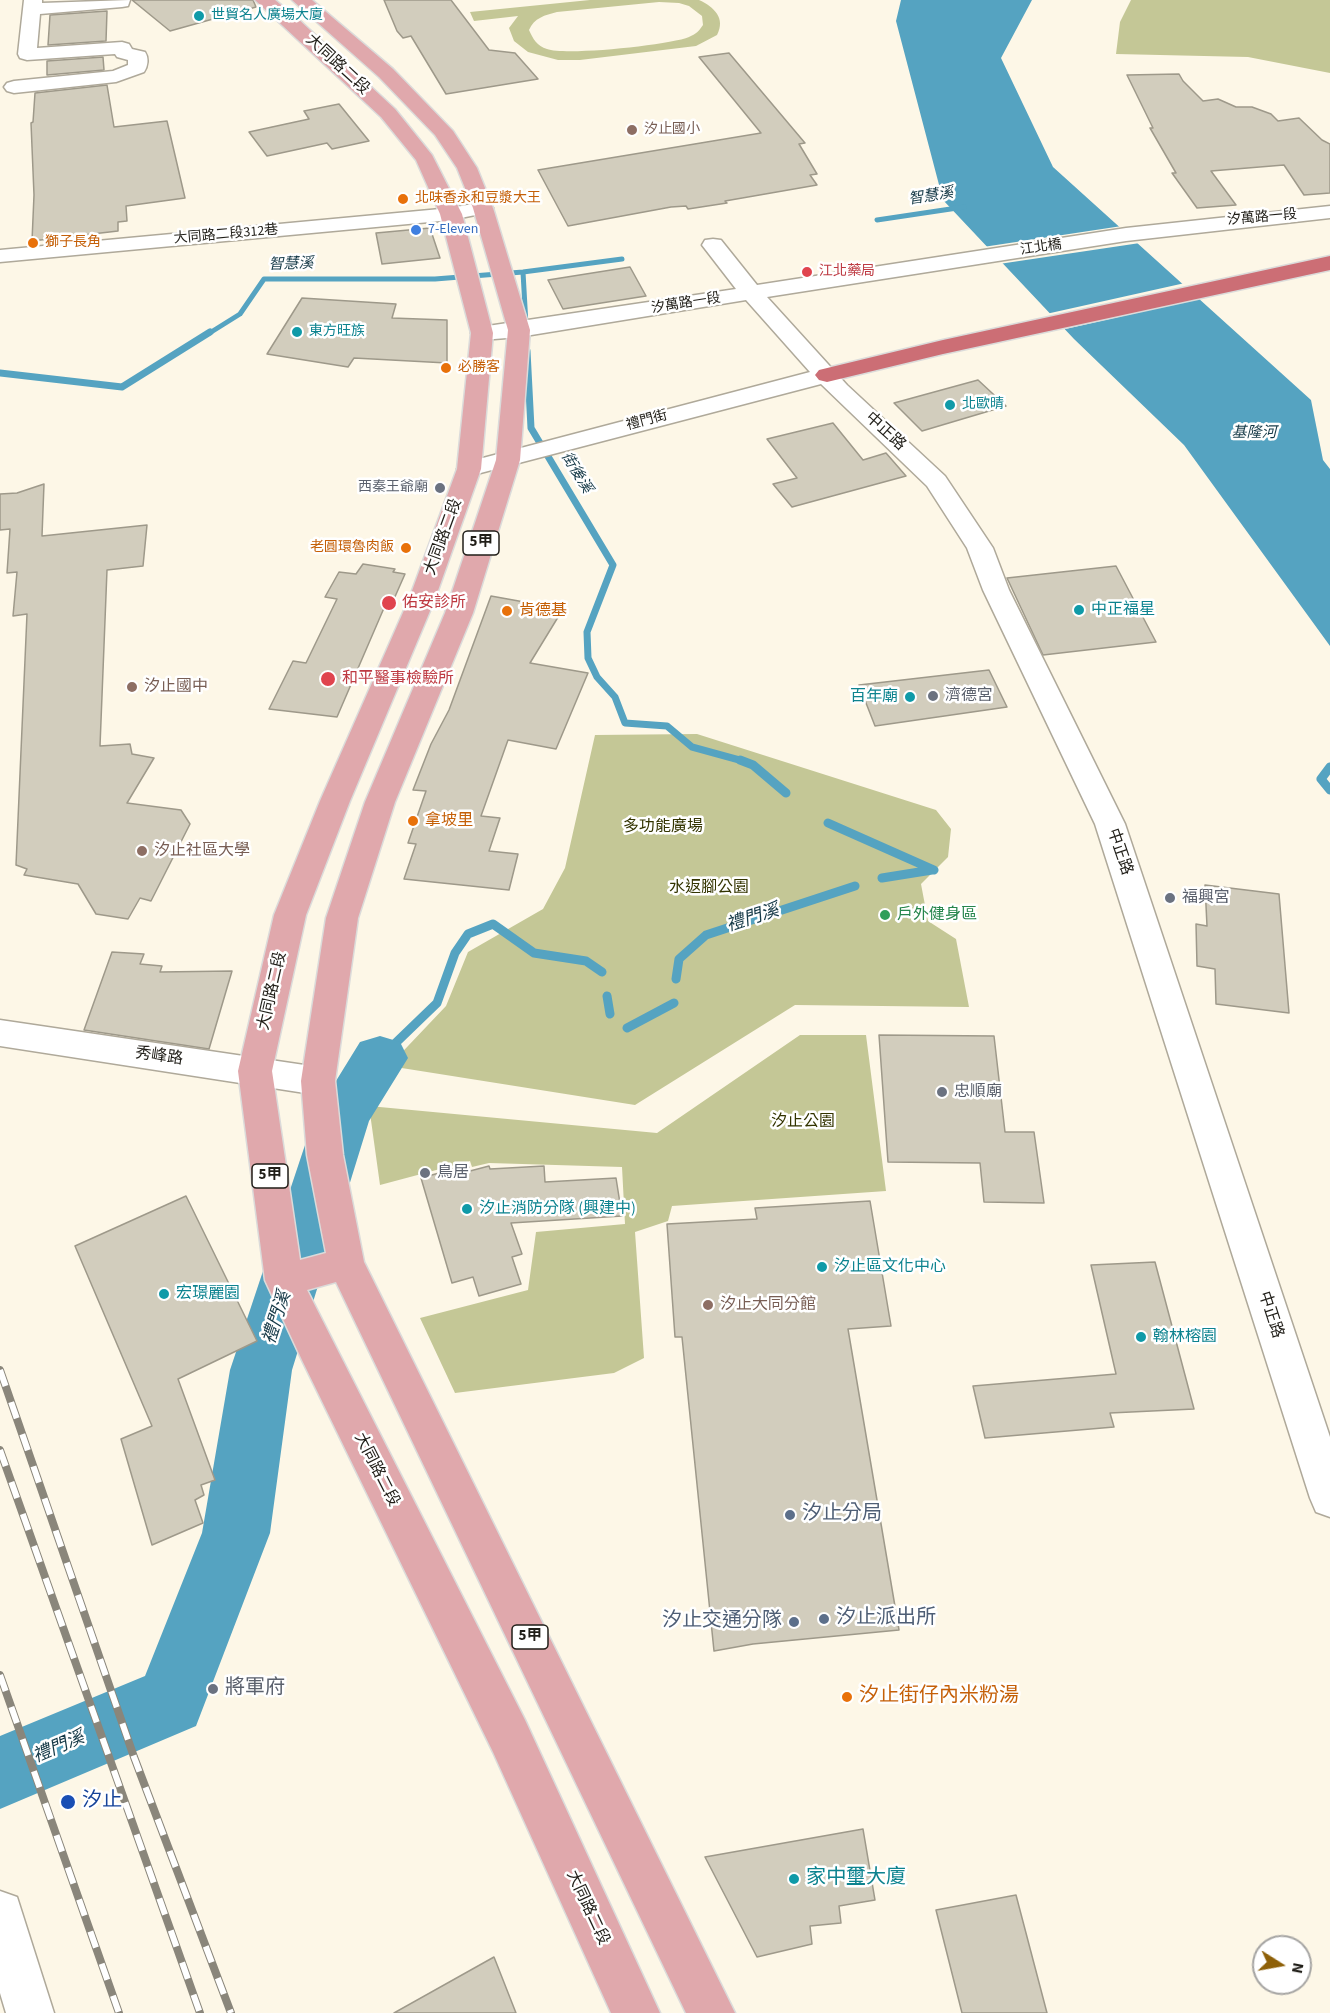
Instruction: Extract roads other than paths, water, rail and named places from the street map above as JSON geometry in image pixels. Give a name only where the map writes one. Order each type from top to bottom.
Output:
[{"type":"highway","points":[[827,375],[943,347],[1330,262]]},
{"type":"main road","points":[[271,6],[302,1]]},
{"type":"main road","name":"大同路二段","points":[[302,1],[386,73],[443,130],[467,168],[523,324],[508,460],[459,613],[380,802],[342,918],[318,1080],[325,1155],[346,1263],[711,2013]]},
{"type":"main road","name":"大同路二段","points":[[271,6],[388,113],[425,159],[451,214],[482,333],[469,470],[422,599],[360,741],[291,915],[255,1071],[284,1280],[315,1348],[509,1736],[636,2013]]},
{"type":"main road","points":[[360,741],[404,747]]},
{"type":"main road","points":[[284,1280],[346,1263]]},
{"type":"street","points":[[14,87],[116,76],[137,68],[138,56],[124,52],[122,48],[128,2],[32,4],[27,54],[122,48]]},
{"type":"street","name":"大同路二段312巷","points":[[0,256],[451,214],[483,208]]},
{"type":"street","name":"汐萬路一段","points":[[1193,225],[1330,212]]},
{"type":"street","name":"江北橋","points":[[889,271],[1193,225]]},
{"type":"street","name":"中正路","points":[[712,245],[752,294],[827,375],[882,431],[936,481],[980,548],[996,590],[1110,824],[1330,1498]]},
{"type":"street","name":"汐萬路一段","points":[[482,333],[523,324],[752,294],[889,271]]},
{"type":"street","name":"禮門街","points":[[469,470],[827,375]]},
{"type":"street","name":"秀峰路","points":[[0,1033],[318,1080]]},
{"type":"street","points":[[3,1925],[30,2013]]},
{"type":"water","name":"基隆河","points":[[901,0],[1032,0],[1001,58],[1053,167],[1311,400],[1323,460],[1330,469],[1330,646],[1184,445],[1074,339],[943,200],[896,21]]},
{"type":"waterway","name":"智慧溪","points":[[877,220],[964,207]]},
{"type":"waterway","name":"智慧溪","points":[[523,272],[622,259]]},
{"type":"waterway","name":"智慧溪","points":[[208,334],[240,314],[264,279],[435,279],[523,272]]},
{"type":"waterway","name":"街後溪","points":[[523,272],[526,325]]},
{"type":"waterway","name":"智慧溪","points":[[0,373],[122,387],[210,332]]},
{"type":"waterway","name":"街後溪","points":[[527,351],[531,428],[613,565],[587,632],[588,658],[597,677],[615,697],[625,723],[667,726],[692,747],[742,761]]},
{"type":"waterway","points":[[742,761],[753,765],[786,793]]},
{"type":"waterway","name":"禮門溪","points":[[1330,767],[1321,779],[1330,790]]},
{"type":"waterway","points":[[828,823],[934,870]]},
{"type":"waterway","name":"禮門溪","points":[[882,878],[932,870]]},
{"type":"waterway","name":"禮門溪","points":[[676,979],[679,959],[706,935],[855,886]]},
{"type":"waterway","name":"禮門溪","points":[[380,1058],[437,1003],[455,953],[468,934],[493,924],[534,953],[586,961],[602,972]]},
{"type":"waterway","name":"禮門溪","points":[[607,996],[610,1014]]},
{"type":"waterway","name":"禮門溪","points":[[627,1028],[674,1003]]},
{"type":"waterway","name":"禮門溪","points":[[0,1773],[171,1701],[236,1533],[261,1370],[343,1115],[380,1058]]},
{"type":"railway","points":[[0,1370],[134,1757],[231,2013]]},
{"type":"railway","points":[[0,1450],[200,2013]]},
{"type":"railway","points":[[0,1675],[119,2013]]},
{"type":"place","name":"世貿名人廣場大廈","points":[[199,16]]},
{"type":"place","name":"汐止國小","points":[[632,130]]},
{"type":"place","name":"北味香永和豆漿大王","points":[[403,199]]},
{"type":"place","name":"7-Eleven","points":[[416,230]]},
{"type":"place","name":"獅子長角","points":[[33,243]]},
{"type":"place","name":"江北藥局","points":[[807,272]]},
{"type":"place","name":"東方旺族","points":[[297,332]]},
{"type":"place","name":"必勝客","points":[[446,368]]},
{"type":"place","name":"北歐晴","points":[[950,405]]},
{"type":"place","name":"西秦王爺廟","points":[[440,488]]},
{"type":"place","name":"老圓環魯肉飯","points":[[406,548]]},
{"type":"place","name":"佑安診所","points":[[389,603]]},
{"type":"place","name":"中正福星","points":[[1079,610]]},
{"type":"place","name":"肯德基","points":[[507,611]]},
{"type":"place","name":"和平醫事檢驗所","points":[[328,679]]},
{"type":"place","name":"汐止國中","points":[[132,687]]},
{"type":"place","name":"濟德宮","points":[[933,696]]},
{"type":"place","name":"百年廟","points":[[910,697]]},
{"type":"place","name":"拿坡里","points":[[413,821]]},
{"type":"place","name":"汐止社區大學","points":[[142,851]]},
{"type":"place","name":"福興宮","points":[[1170,898]]},
{"type":"place","name":"戶外健身區","points":[[885,915]]},
{"type":"place","name":"忠順廟","points":[[942,1092]]},
{"type":"place","name":"鳥居","points":[[425,1173]]},
{"type":"place","name":"汐止消防分隊 (興建中)","points":[[467,1209]]},
{"type":"place","name":"汐止區文化中心","points":[[822,1267]]},
{"type":"place","name":"宏璟麗園","points":[[164,1294]]},
{"type":"place","name":"汐止大同分館","points":[[708,1305]]},
{"type":"place","name":"翰林榕園","points":[[1141,1337]]},
{"type":"place","name":"汐止分局","points":[[790,1515]]},
{"type":"place","name":"汐止派出所","points":[[824,1619]]},
{"type":"place","name":"汐止交通分隊","points":[[794,1622]]},
{"type":"place","name":"將軍府","points":[[213,1689]]},
{"type":"place","name":"汐止街仔內米粉湯","points":[[847,1697]]},
{"type":"place","name":"汐止","points":[[68,1802]]},
{"type":"place","name":"家中璽大廈","points":[[794,1879]]},
{"type":"park label","name":"多功能廣場","points":[[663,827]]},
{"type":"park label","name":"水返腳公園","points":[[709,888]]},
{"type":"park label","name":"汐止公園","points":[[803,1122]]}]
